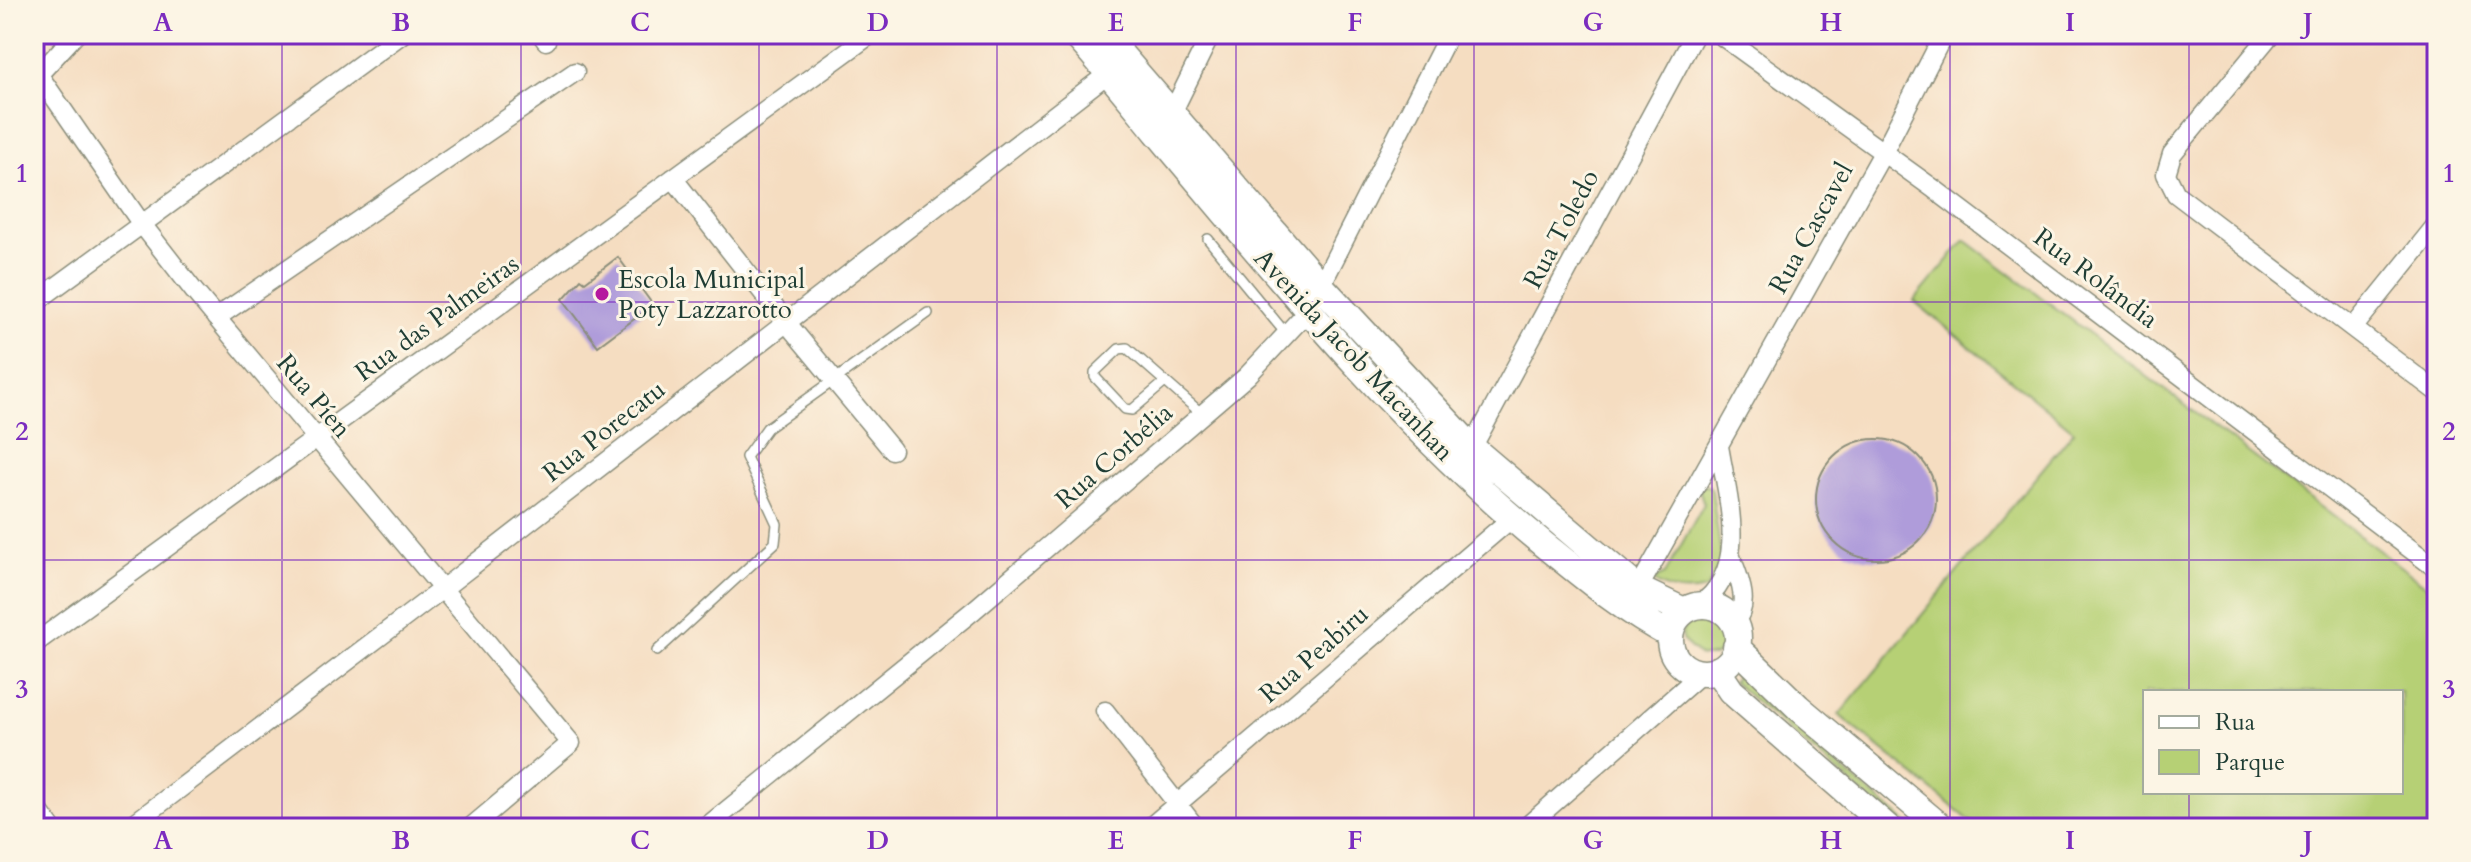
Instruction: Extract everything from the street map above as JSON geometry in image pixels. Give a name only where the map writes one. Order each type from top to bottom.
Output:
[{"type":"main road","name":"Avenida Jacob Macanhan","points":[[1075,34],[1308,311],[1446,456],[1512,518],[1634,616],[1670,635]]},
{"type":"main road","name":"Avenida Jacob Macanhan","points":[[1103,34],[1320,285],[1472,448],[1638,589],[1692,608]]},
{"type":"main road","points":[[1735,635],[1731,658],[1710,671],[1691,671],[1681,664],[1671,648],[1670,635],[1674,623],[1692,608],[1718,608],[1735,635],[1798,707],[1942,828]]},
{"type":"main road","points":[[1710,671],[1888,828]]},
{"type":"street","points":[[36,71],[76,34]]},
{"type":"street","points":[[34,303],[402,34]]},
{"type":"street","name":"Rua das Palmeiras","points":[[34,644],[871,34]]},
{"type":"street","points":[[1172,113],[1211,34]]},
{"type":"street","name":"Rua Corbélia","points":[[705,828],[974,610],[1247,376],[1287,335],[1308,311],[1449,34]]},
{"type":"street","name":"Rua Toledo","points":[[1472,448],[1695,34]]},
{"type":"street","name":"Rua Rolândia","points":[[1719,34],[1884,151],[2437,569]]},
{"type":"street","name":"Rua Cascavel","points":[[1638,589],[1884,151],[1944,34]]},
{"type":"street","points":[[2271,34],[2172,154],[2166,174],[2176,194],[2437,392]]},
{"type":"street","name":"Rua Píen","points":[[36,71],[141,223],[216,318],[571,743],[470,828]]},
{"type":"street","points":[[216,318],[575,72]]},
{"type":"street","name":"Rua Porecatu","points":[[128,828],[1110,72]]},
{"type":"street","points":[[673,178],[892,450]]},
{"type":"street","points":[[2353,328],[2437,224]]},
{"type":"street","points":[[1692,608],[1713,596],[1721,584],[1730,554],[1732,529],[1719,446]]},
{"type":"street","name":"Rua Peabiru","points":[[1149,828],[1512,518]]},
{"type":"street","points":[[1730,554],[1743,607],[1735,635]]},
{"type":"street","points":[[1525,828],[1710,671]]},
{"type":"street","points":[[1105,711],[1196,828]]},
{"type":"street","points":[[34,804],[51,828]]},
{"type":"lane","points":[[1208,239],[1287,335]]},
{"type":"lane","points":[[657,651],[775,543],[777,524],[746,457],[767,428],[928,313]]},
{"type":"lane","points":[[1165,382],[1132,410],[1125,409],[1095,377],[1095,372],[1119,349],[1127,348],[1203,414]]},
{"type":"green space","points":[[1965,240],[2437,594],[2437,828],[1979,828],[1839,715],[2074,431],[1914,301]]},
{"type":"green space","points":[[1709,486],[1712,491],[1722,563],[1706,589],[1684,592],[1658,584],[1652,580],[1665,574],[1704,504],[1699,489]]},
{"type":"green space","points":[[1702,616],[1715,622],[1724,633],[1724,645],[1715,656],[1700,656],[1682,640],[1682,632],[1688,621]]},
{"type":"green space","points":[[1745,663],[1761,687],[1800,731],[1913,828],[1903,828],[1733,682]]},
{"type":"building","name":"Escola Municipal Poty Lazzarotto","points":[[618,257],[653,305],[598,346],[563,299],[581,279],[585,282]]},
{"type":"building","points":[[1876,439],[1899,443],[1919,456],[1932,476],[1936,499],[1932,522],[1919,542],[1899,555],[1876,559],[1853,555],[1833,542],[1820,522],[1816,499],[1820,476],[1833,456],[1853,443]]},
{"type":"place","name":"Escola Municipal Poty Lazzarotto","points":[[602,294]]}]
